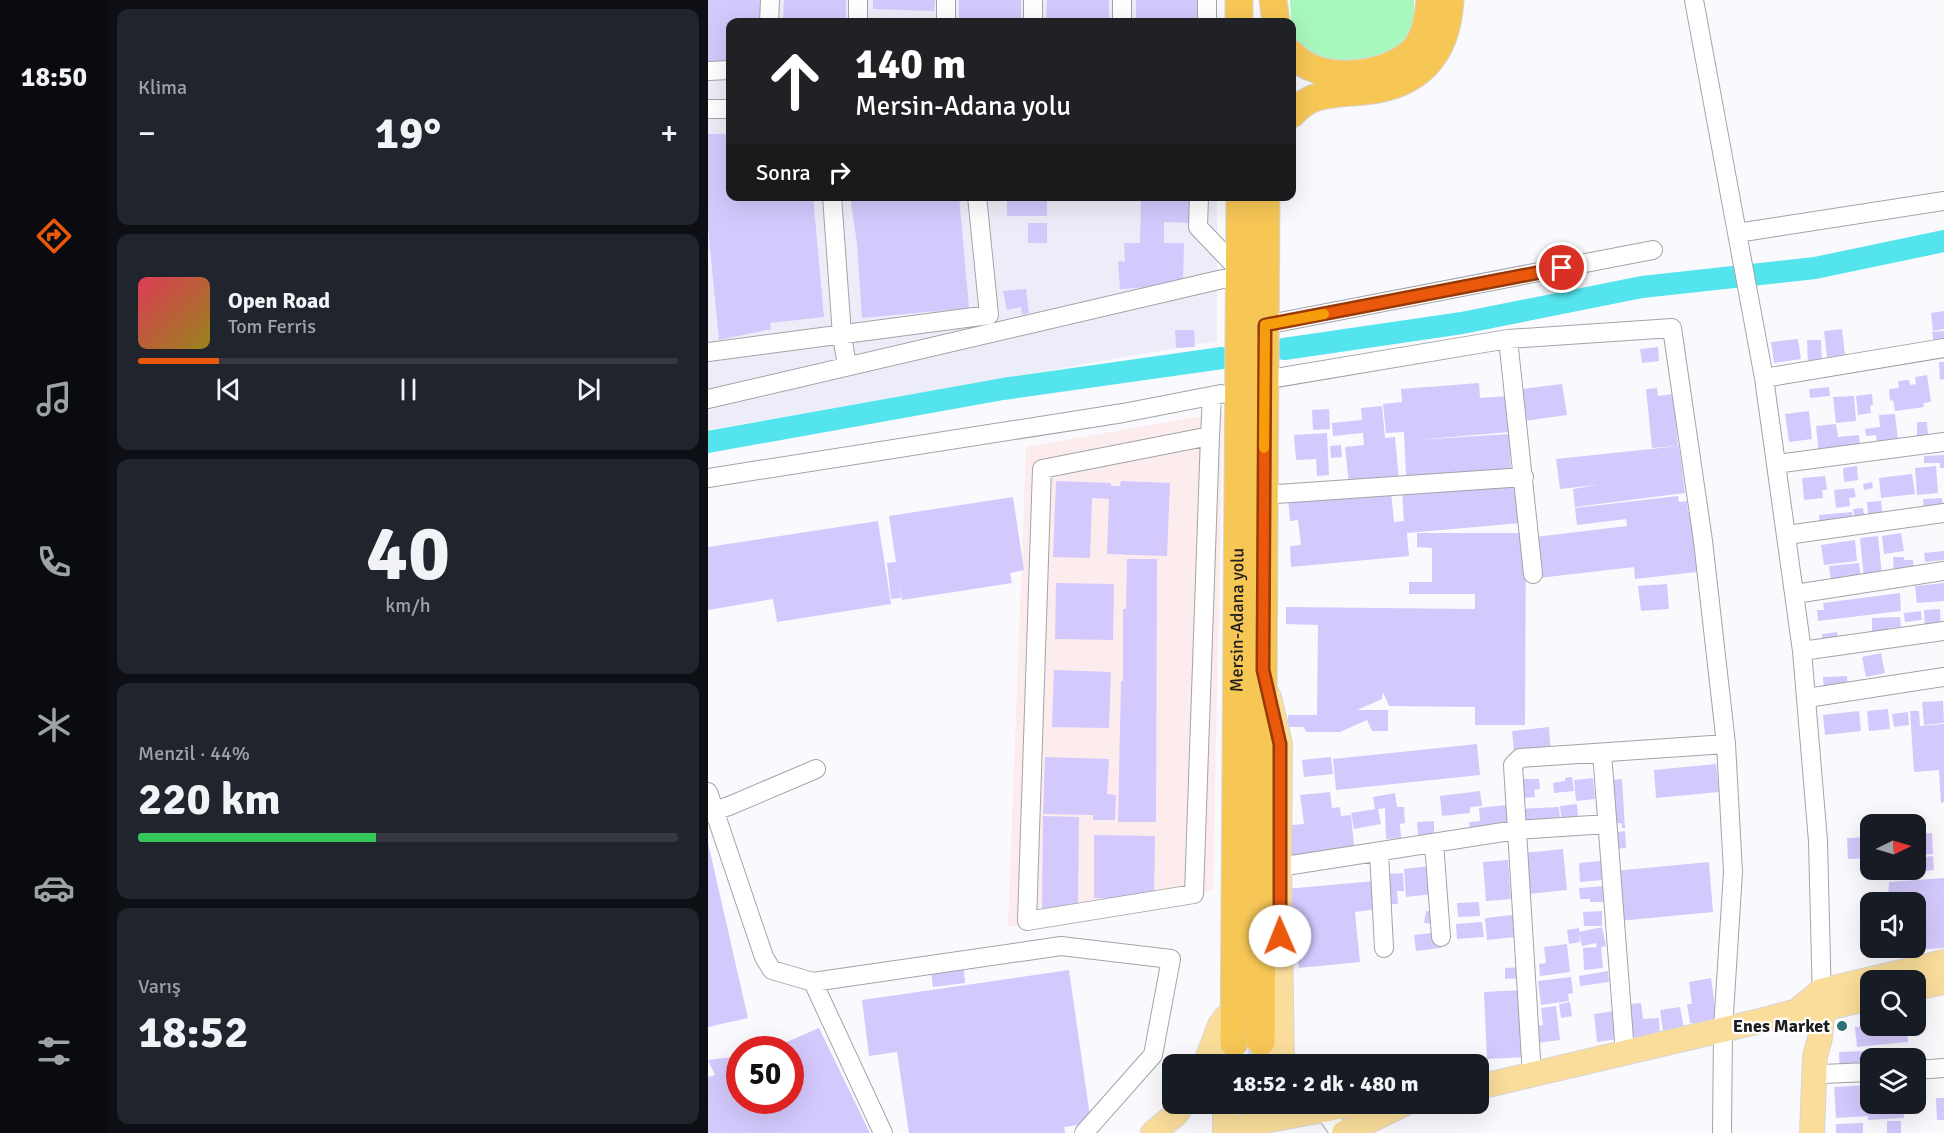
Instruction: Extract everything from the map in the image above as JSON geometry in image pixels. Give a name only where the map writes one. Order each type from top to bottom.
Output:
[{"type":"highway","points":[[1239,0],[1239,18]]},
{"type":"highway","points":[[1268,0],[1268,18]]},
{"type":"highway","points":[[1273,0],[1275,18]]},
{"type":"highway","points":[[1296,57],[1314,70],[1336,73],[1371,72],[1392,66],[1413,51],[1426,29],[1430,0]]},
{"type":"highway","points":[[1296,109],[1300,104],[1317,97],[1394,87],[1416,75],[1434,58],[1446,32],[1450,0]]},
{"type":"highway","name":"Mersin-Adana yolu","points":[[1240,201],[1240,390],[1250,670],[1277,1054]]},
{"type":"highway","name":"Mersin-Adana yolu","points":[[1224,1054],[1264,495],[1267,201]]},
{"type":"main road","points":[[1250,670],[1280,744],[1277,1054]]},
{"type":"main road","points":[[1224,1054],[1226,775],[1250,670]]},
{"type":"main road","points":[[1489,1085],[1764,1020],[1944,962]]},
{"type":"main road","points":[[1926,986],[1944,982]]},
{"type":"main road","points":[[1822,1000],[1860,998]]},
{"type":"main road","points":[[1812,1133],[1815,1056],[1820,1038],[1822,1000]]},
{"type":"main road","points":[[1820,1038],[1823,1054],[1820,1133]]},
{"type":"main road","points":[[1153,1133],[1176,1114]]},
{"type":"main road","points":[[1226,1114],[1227,1133],[1253,1123],[1300,1114]]},
{"type":"main road","points":[[1344,1133],[1383,1114]]},
{"type":"street","points":[[769,18],[770,0]]},
{"type":"street","points":[[858,0],[858,18]]},
{"type":"street","points":[[946,0],[946,18]]},
{"type":"street","points":[[1033,0],[1034,18]]},
{"type":"street","points":[[1122,0],[1122,18]]},
{"type":"street","points":[[1207,0],[1207,18]]},
{"type":"street","points":[[1694,0],[1764,378],[1795,594],[1807,698],[1818,841],[1822,1000]]},
{"type":"street","points":[[708,71],[726,70]]},
{"type":"street","points":[[708,110],[726,109]]},
{"type":"street","points":[[831,201],[842,335],[847,366]]},
{"type":"street","points":[[708,352],[989,315],[977,201]]},
{"type":"street","points":[[708,399],[1240,273],[1198,227],[1199,201]]},
{"type":"street","points":[[1737,233],[1944,201]]},
{"type":"street","points":[[1265,317],[1653,250]]},
{"type":"street","points":[[1264,380],[1509,339],[1672,328],[1703,541],[1726,744],[1733,872],[1724,1029],[1722,1133]]},
{"type":"street","points":[[1509,339],[1533,574]]},
{"type":"street","points":[[1764,378],[1944,348]]},
{"type":"street","points":[[708,478],[1123,413],[1240,390]]},
{"type":"street","points":[[1210,436],[1042,469],[1027,921],[1194,894],[1212,396]]},
{"type":"street","points":[[1776,464],[1944,442]]},
{"type":"street","points":[[1264,495],[1523,477]]},
{"type":"street","points":[[1786,535],[1944,513]]},
{"type":"street","points":[[1795,594],[1944,571]]},
{"type":"street","points":[[1802,651],[1944,631]]},
{"type":"street","points":[[1807,698],[1944,677]]},
{"type":"street","points":[[1532,1076],[1513,765],[1520,758],[1726,744]]},
{"type":"street","points":[[1602,753],[1625,1053]]},
{"type":"street","points":[[711,812],[816,769]]},
{"type":"street","points":[[708,792],[711,812],[764,957],[772,970],[813,982],[1061,946],[1171,959],[1153,1055],[1084,1133]]},
{"type":"street","points":[[1279,867],[1516,830],[1607,824]]},
{"type":"street","points":[[1434,843],[1441,938]]},
{"type":"street","points":[[1379,852],[1384,948]]},
{"type":"street","points":[[813,982],[883,1133]]},
{"type":"street","points":[[1926,1069],[1944,1068]]},
{"type":"street","points":[[1822,1074],[1860,1072]]},
{"type":"street","points":[[1338,1114],[1340,1133]]},
{"type":"shaded area","points":[[708,0],[1216,0],[1216,18],[726,18],[726,201],[1217,201],[1217,341],[708,430]]},
{"type":"shaded area","points":[[1223,412],[1213,890],[1008,927],[1026,447]]},
{"type":"green space","points":[[1290,0],[1414,0],[1414,26],[1399,47],[1378,59],[1342,66],[1308,60],[1296,44],[1296,18],[1291,18]]},
{"type":"building","points":[[708,0],[760,0],[760,18],[726,18],[726,64],[708,64]]},
{"type":"building","points":[[784,0],[846,0],[846,18],[783,18]]},
{"type":"building","points":[[873,0],[935,0],[934,11],[873,9]]},
{"type":"building","points":[[959,0],[1021,0],[1021,18],[959,18]]},
{"type":"building","points":[[1047,0],[1109,0],[1109,18],[1046,18]]},
{"type":"building","points":[[1136,0],[1198,0],[1198,18],[1136,18]]},
{"type":"building","points":[[708,134],[726,134],[726,201],[813,201],[824,317],[770,323],[771,329],[719,340],[708,228]]},
{"type":"building","points":[[851,201],[959,201],[969,308],[862,318],[857,243]]},
{"type":"building","points":[[1007,201],[1047,201],[1047,216],[1007,216]]},
{"type":"building","points":[[1141,201],[1195,201],[1194,223],[1164,222],[1164,243],[1184,243],[1183,281],[1152,287],[1120,289],[1118,261],[1125,262],[1124,243],[1140,243]]},
{"type":"building","points":[[1028,223],[1047,223],[1047,243],[1028,243]]},
{"type":"building","points":[[1026,289],[1029,313],[1022,315],[1021,307],[1007,310],[1003,291]]},
{"type":"building","points":[[1944,311],[1944,329],[1933,331],[1931,313]]},
{"type":"building","points":[[1842,329],[1845,355],[1827,357],[1824,331]]},
{"type":"building","points":[[1175,330],[1194,330],[1195,347],[1176,348]]},
{"type":"building","points":[[1944,331],[1944,349],[1935,350],[1932,332]]},
{"type":"building","points":[[1798,339],[1801,359],[1774,363],[1771,342]]},
{"type":"building","points":[[1807,340],[1821,340],[1822,363],[1808,364]]},
{"type":"building","points":[[1658,347],[1659,361],[1642,363],[1640,349]]},
{"type":"building","points":[[1939,362],[1944,362],[1944,379],[1940,380]]},
{"type":"building","points":[[1927,375],[1931,402],[1923,403],[1924,407],[1895,411],[1893,400],[1890,401],[1889,389],[1899,388],[1898,381],[1909,380],[1910,385],[1916,384],[1915,377]]},
{"type":"building","points":[[1479,383],[1480,398],[1507,396],[1510,432],[1416,440],[1509,434],[1511,471],[1494,470],[1406,476],[1404,432],[1386,433],[1383,404],[1402,402],[1401,389]]},
{"type":"building","points":[[1562,384],[1567,415],[1517,422],[1513,390]]},
{"type":"building","points":[[1829,387],[1830,396],[1810,398],[1809,389]]},
{"type":"building","points":[[1657,388],[1658,396],[1673,394],[1678,446],[1652,448],[1646,389]]},
{"type":"building","points":[[1872,394],[1871,413],[1858,415],[1856,396]]},
{"type":"building","points":[[1854,396],[1856,421],[1836,423],[1833,397]]},
{"type":"building","points":[[1382,406],[1385,438],[1395,437],[1399,480],[1349,485],[1345,447],[1364,445],[1363,433],[1333,436],[1332,423],[1362,420],[1361,408]]},
{"type":"building","points":[[1329,409],[1330,429],[1313,430],[1312,410]]},
{"type":"building","points":[[1809,411],[1812,439],[1789,442],[1785,414]]},
{"type":"building","points":[[1895,414],[1898,441],[1877,443],[1876,435],[1866,436],[1865,429],[1880,427],[1879,415]]},
{"type":"building","points":[[1917,422],[1927,422],[1928,435],[1917,436]]},
{"type":"building","points":[[1836,424],[1838,437],[1859,435],[1861,458],[1819,454],[1816,426]]},
{"type":"building","points":[[1327,433],[1329,475],[1317,476],[1316,459],[1296,460],[1294,435]]},
{"type":"building","points":[[1341,445],[1342,457],[1331,458],[1330,446]]},
{"type":"building","points":[[1679,446],[1685,493],[1575,507],[1573,489],[1597,485],[1560,489],[1556,459]]},
{"type":"building","points":[[1944,455],[1944,468],[1940,468],[1940,463],[1924,463],[1924,456]]},
{"type":"building","points":[[1857,466],[1858,480],[1844,482],[1843,468]]},
{"type":"building","points":[[1936,466],[1938,493],[1917,495],[1915,468]]},
{"type":"building","points":[[1912,474],[1915,494],[1881,498],[1879,478]]},
{"type":"building","points":[[1825,476],[1827,490],[1822,490],[1823,498],[1804,500],[1802,478]]},
{"type":"building","points":[[1056,481],[1111,483],[1111,486],[1120,486],[1121,481],[1170,483],[1167,556],[1107,554],[1109,499],[1092,498],[1090,558],[1053,557]]},
{"type":"building","points":[[1517,482],[1521,523],[1407,533],[1409,556],[1291,567],[1290,546],[1301,545],[1298,520],[1290,521],[1288,498],[1391,491],[1394,522],[1404,521],[1402,491]]},
{"type":"building","points":[[1872,482],[1873,488],[1864,490],[1863,484]]},
{"type":"building","points":[[1854,488],[1856,497],[1849,498],[1850,506],[1836,508],[1834,490]]},
{"type":"building","points":[[1678,496],[1679,502],[1687,501],[1688,513],[1690,512],[1697,572],[1635,579],[1634,567],[1539,578],[1535,537],[1627,526],[1626,519],[1577,525],[1575,508]]},
{"type":"building","points":[[1013,497],[1024,570],[1010,573],[1012,583],[902,600],[899,583],[901,598],[891,599],[887,563],[896,562],[889,516]]},
{"type":"building","points":[[1942,498],[1944,510],[1924,516],[1923,499]]},
{"type":"building","points":[[1881,501],[1883,520],[1869,522],[1867,502]]},
{"type":"building","points":[[1863,508],[1866,525],[1856,526],[1853,509]]},
{"type":"building","points":[[1852,512],[1854,530],[1821,534],[1819,515]]},
{"type":"building","points":[[878,521],[891,604],[777,622],[773,599],[708,610],[708,547]]},
{"type":"building","points":[[1417,533],[1526,533],[1525,725],[1475,725],[1475,707],[1389,706],[1383,692],[1382,699],[1357,710],[1388,710],[1388,731],[1372,731],[1367,720],[1340,732],[1306,732],[1304,727],[1288,727],[1288,715],[1317,715],[1318,625],[1286,624],[1286,607],[1475,609],[1475,594],[1409,594],[1409,582],[1432,582],[1432,548],[1417,547]]},
{"type":"building","points":[[1901,533],[1904,551],[1884,554],[1882,536]]},
{"type":"building","points":[[1878,536],[1882,576],[1864,578],[1860,538]]},
{"type":"building","points":[[1855,540],[1857,561],[1824,565],[1821,545]]},
{"type":"building","points":[[1944,551],[1944,560],[1925,562],[1924,553]]},
{"type":"building","points":[[1893,557],[1913,560],[1914,572],[1894,573]]},
{"type":"building","points":[[1127,559],[1157,559],[1156,822],[1118,822],[1123,609],[1126,609]]},
{"type":"building","points":[[1859,563],[1862,586],[1832,589],[1829,566]]},
{"type":"building","points":[[1056,583],[1114,584],[1113,640],[1055,639]]},
{"type":"building","points":[[1944,583],[1944,601],[1917,603],[1915,586]]},
{"type":"building","points":[[1667,584],[1669,609],[1641,611],[1638,586]]},
{"type":"building","points":[[1900,593],[1901,611],[1818,621],[1817,610],[1824,610],[1823,603]]},
{"type":"building","points":[[1940,609],[1941,631],[1925,632],[1924,610]]},
{"type":"building","points":[[1921,611],[1922,620],[1905,622],[1904,613]]},
{"type":"building","points":[[1900,617],[1901,627],[1888,628],[1889,640],[1880,632],[1872,632],[1872,618]]},
{"type":"building","points":[[1837,632],[1839,644],[1823,646],[1822,634]]},
{"type":"building","points":[[1881,653],[1885,673],[1866,677],[1862,657]]},
{"type":"building","points":[[1054,670],[1111,672],[1109,728],[1052,727]]},
{"type":"building","points":[[1847,676],[1848,690],[1824,691],[1823,677]]},
{"type":"building","points":[[1943,701],[1944,723],[1924,725],[1922,702]]},
{"type":"building","points":[[1888,709],[1890,729],[1869,731],[1867,711]]},
{"type":"building","points":[[1859,711],[1861,731],[1825,735],[1823,715]]},
{"type":"building","points":[[1910,711],[1919,711],[1920,726],[1944,724],[1944,802],[1941,803],[1939,770],[1914,772]]},
{"type":"building","points":[[1908,712],[1909,725],[1894,727],[1892,714]]},
{"type":"building","points":[[1549,727],[1551,754],[1524,750],[1514,751],[1512,731]]},
{"type":"building","points":[[1477,744],[1480,775],[1336,790],[1333,759]]},
{"type":"building","points":[[1045,757],[1109,759],[1107,794],[1116,795],[1115,820],[1093,820],[1093,815],[1043,814]]},
{"type":"building","points":[[1331,757],[1333,774],[1304,777],[1302,760]]},
{"type":"building","points":[[1716,764],[1719,792],[1656,798],[1654,770]]},
{"type":"building","points":[[1572,777],[1574,791],[1554,793],[1553,783]]},
{"type":"building","points":[[1593,778],[1595,799],[1576,801],[1574,780]]},
{"type":"building","points":[[1520,779],[1539,779],[1540,789],[1534,790],[1535,797],[1520,798]]},
{"type":"building","points":[[1622,779],[1625,828],[1622,828],[1621,823],[1617,823],[1618,832],[1625,831],[1626,848],[1614,849],[1609,780]]},
{"type":"building","points":[[1480,791],[1482,806],[1470,807],[1470,813],[1442,816],[1440,796]]},
{"type":"building","points":[[1330,792],[1332,808],[1340,807],[1341,816],[1351,815],[1356,865],[1289,873],[1283,826],[1304,824],[1300,795]]},
{"type":"building","points":[[1395,793],[1397,807],[1404,807],[1405,823],[1400,824],[1401,838],[1386,839],[1385,808],[1378,809],[1381,824],[1354,829],[1351,813],[1375,809],[1373,797]]},
{"type":"building","points":[[1577,804],[1579,830],[1563,832],[1560,806]]},
{"type":"building","points":[[1507,805],[1511,841],[1481,844],[1470,830],[1469,822],[1480,821],[1479,808]]},
{"type":"building","points":[[1559,807],[1561,835],[1523,837],[1521,809]]},
{"type":"building","points":[[1043,816],[1079,817],[1078,908],[1042,908]]},
{"type":"building","points":[[1434,821],[1434,834],[1418,835],[1417,822]]},
{"type":"building","points":[[1926,833],[1932,833],[1933,854],[1926,854]]},
{"type":"building","points":[[1094,835],[1155,836],[1154,899],[1094,898]]},
{"type":"building","points":[[1860,837],[1860,858],[1848,859],[1847,838]]},
{"type":"building","points":[[708,843],[748,1018],[708,1027]]},
{"type":"building","points":[[1563,849],[1567,890],[1528,894],[1524,853]]},
{"type":"building","points":[[1933,856],[1934,870],[1926,871],[1926,857]]},
{"type":"building","points":[[1508,860],[1511,899],[1486,901],[1483,862]]},
{"type":"building","points":[[1601,861],[1603,880],[1580,882],[1579,863]]},
{"type":"building","points":[[1709,862],[1713,912],[1619,921],[1614,871]]},
{"type":"building","points":[[1431,866],[1434,894],[1406,897],[1404,869]]},
{"type":"building","points":[[1403,873],[1404,891],[1397,891],[1398,904],[1385,904],[1383,874]]},
{"type":"building","points":[[1944,878],[1944,948],[1926,949],[1926,892],[1888,892],[1889,882]]},
{"type":"building","points":[[1375,881],[1378,909],[1355,912],[1360,962],[1299,968],[1298,959],[1292,959],[1285,889]]},
{"type":"building","points":[[1604,886],[1605,902],[1580,899],[1579,888]]},
{"type":"building","points":[[1479,902],[1480,916],[1458,917],[1457,903]]},
{"type":"building","points":[[1426,911],[1437,912],[1436,924],[1424,923]]},
{"type":"building","points":[[1602,911],[1602,926],[1584,926],[1583,912]]},
{"type":"building","points":[[1513,915],[1515,937],[1487,940],[1485,918]]},
{"type":"building","points":[[1482,922],[1484,937],[1457,939],[1456,924]]},
{"type":"building","points":[[1602,927],[1606,946],[1601,947],[1603,968],[1584,970],[1583,948],[1597,947],[1596,943],[1582,946],[1579,932]]},
{"type":"building","points":[[1579,928],[1580,942],[1569,944],[1567,930]]},
{"type":"building","points":[[1439,932],[1441,948],[1416,951],[1414,935]]},
{"type":"building","points":[[1567,944],[1570,972],[1540,976],[1539,964],[1546,963],[1544,947]]},
{"type":"building","points":[[1522,967],[1522,978],[1505,979],[1505,968]]},
{"type":"building","points":[[964,968],[965,983],[933,987],[931,971]]},
{"type":"building","points":[[1069,970],[1091,1123],[1064,1127],[1065,1133],[909,1133],[897,1052],[869,1056],[862,1000]]},
{"type":"building","points":[[1608,971],[1609,982],[1580,986],[1579,976]]},
{"type":"building","points":[[1571,977],[1573,993],[1568,994],[1569,1001],[1541,1005],[1538,981]]},
{"type":"building","points":[[1711,978],[1718,1029],[1694,1033],[1687,1004],[1692,1004],[1689,982]]},
{"type":"building","points":[[1522,990],[1526,1057],[1489,1059],[1489,1054],[1487,1054],[1484,992]]},
{"type":"building","points":[[1570,1002],[1572,1016],[1561,1018],[1559,1004]]},
{"type":"building","points":[[1641,1003],[1643,1019],[1659,1018],[1660,1040],[1626,1048],[1628,1004]]},
{"type":"building","points":[[1556,1006],[1560,1040],[1537,1043],[1535,1026],[1543,1025],[1541,1008]]},
{"type":"building","points":[[1680,1007],[1684,1028],[1663,1031],[1660,1010]]},
{"type":"building","points":[[1614,1011],[1617,1039],[1597,1042],[1594,1014]]},
{"type":"building","points":[[1855,1027],[1860,1027],[1860,1036],[1908,1036],[1908,1042],[1857,1047]]},
{"type":"building","points":[[819,1028],[870,1133],[708,1133],[708,1077],[715,1075],[708,1060],[726,1058],[726,1114],[804,1114],[804,1036],[800,1036]]},
{"type":"building","points":[[1860,1051],[1860,1076],[1840,1075],[1839,1052]]},
{"type":"building","points":[[1860,1086],[1860,1114],[1904,1114],[1904,1118],[1868,1120],[1868,1116],[1836,1118],[1834,1087]]},
{"type":"building","points":[[1936,1098],[1944,1098],[1944,1120],[1937,1120]]},
{"type":"building","points":[[1887,1121],[1901,1121],[1901,1133],[1887,1133]]},
{"type":"building","points":[[1863,1123],[1863,1133],[1836,1133],[1836,1124]]},
{"type":"waterway","points":[[1284,349],[1462,323],[1642,287],[1815,268],[1944,241]]},
{"type":"waterway","points":[[708,442],[1003,389],[1222,358]]},
{"type":"tunnel","points":[[1261,1042],[1261,1054]]},
{"type":"tunnel","points":[[1261,1114],[1262,1133]]},
{"type":"slow traffic","points":[[1264,448],[1265,325],[1324,314]]},
{"type":"place","name":"Enes Market","points":[[1842,1026]]},
{"type":"route","points":[[1280,936],[1280,744],[1263,670],[1265,325],[1562,268]]}]
